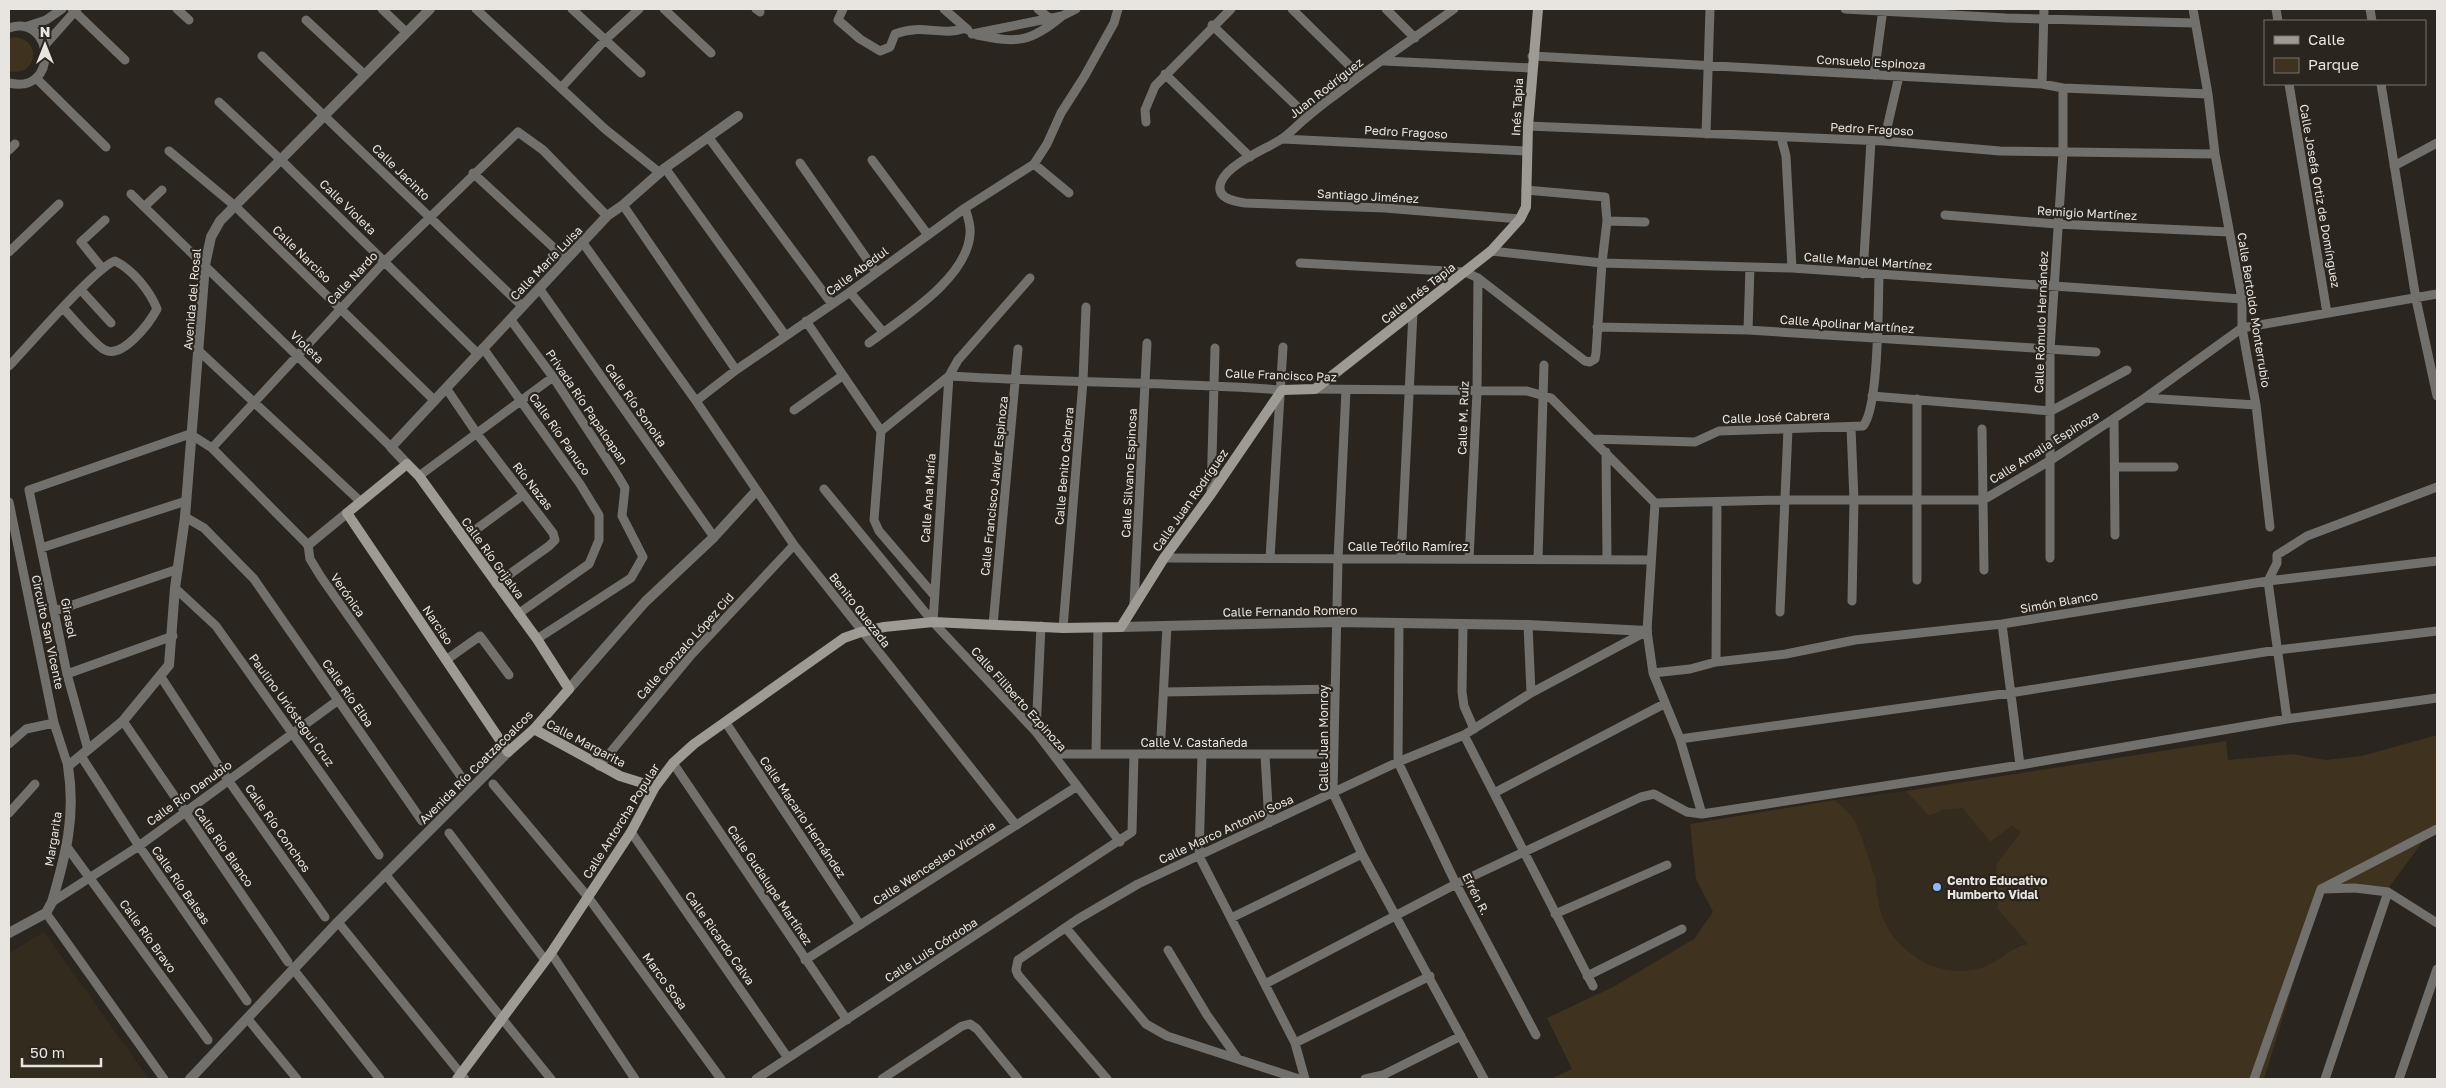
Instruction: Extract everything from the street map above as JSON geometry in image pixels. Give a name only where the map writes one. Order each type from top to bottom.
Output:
[{"type":"main road","name":"Inés Tapia","points":[[1526,207],[1532,56],[1538,9]]},
{"type":"main road","name":"Calle Inés Tapia","points":[[1314,389],[1492,251],[1520,219],[1526,207]]},
{"type":"main road","name":"Calle Francisco Paz","points":[[1282,390],[1314,389]]},
{"type":"main road","name":"Calle Juan Rodríguez","points":[[1121,627],[1164,558],[1211,494],[1282,390]]},
{"type":"main road","points":[[347,513],[407,464]]},
{"type":"main road","name":"Calle Río Grijalva","points":[[407,464],[419,476],[538,639],[569,689]]},
{"type":"main road","name":"Narciso","points":[[347,513],[508,752]]},
{"type":"main road","name":"Calle Fernando Romero","points":[[861,632],[884,627],[933,622],[1063,628],[1121,627]]},
{"type":"main road","name":"Calle Antorcha Popular","points":[[461,1078],[588,897],[631,832],[654,787],[673,763],[694,744],[844,638],[861,632]]},
{"type":"main road","name":"Avenida Río Coatzacoalcos","points":[[508,752],[534,729],[569,689]]},
{"type":"main road","name":"Calle Margarita","points":[[534,729],[599,766],[620,776],[654,787]]},
{"type":"street","points":[[9,28],[25,27],[46,20],[62,9]]},
{"type":"street","points":[[178,9],[189,20]]},
{"type":"street","points":[[382,9],[406,32]]},
{"type":"street","name":"Avenida del Rosal","points":[[68,766],[123,721],[169,665],[185,517],[190,434],[199,351],[205,266],[211,236],[220,221],[430,9]]},
{"type":"street","points":[[476,9],[605,129],[662,171],[785,335]]},
{"type":"street","points":[[572,9],[641,73]]},
{"type":"street","points":[[561,88],[605,40],[639,9]]},
{"type":"street","points":[[664,9],[711,53]]},
{"type":"street","points":[[842,9],[838,20],[860,39],[880,52],[890,46],[895,34],[908,29],[928,28],[953,33],[1062,16]]},
{"type":"street","points":[[944,9],[969,31],[1001,40],[1021,39],[1041,33],[1062,16],[1076,9]]},
{"type":"street","points":[[1038,9],[1049,18]]},
{"type":"street","points":[[1069,193],[1034,164],[1047,144],[1061,113],[1084,77],[1114,23],[1118,9]]},
{"type":"street","points":[[1146,122],[1145,110],[1155,86],[1212,25],[1231,9]]},
{"type":"street","points":[[1292,9],[1360,76]]},
{"type":"street","points":[[1386,9],[1415,38]]},
{"type":"street","name":"Juan Rodríguez","points":[[1220,190],[1221,182],[1226,174],[1250,157],[1282,139],[1307,116],[1454,9]]},
{"type":"street","points":[[1706,134],[1710,9]]},
{"type":"street","points":[[1845,9],[2043,19],[2194,23]]},
{"type":"street","points":[[2042,84],[2044,9]]},
{"type":"street","name":"Calle Bertoldo Monterrubio","points":[[2193,9],[2208,94],[2215,154],[2242,299],[2242,328],[2256,405],[2270,527]]},
{"type":"street","points":[[45,45],[75,10],[124,60]]},
{"type":"street","points":[[1874,75],[1883,10]]},
{"type":"street","points":[[306,20],[364,74]]},
{"type":"street","points":[[1212,25],[1307,116]]},
{"type":"street","points":[[9,83],[20,84],[36,78],[45,63],[45,45],[34,31],[25,27]]},
{"type":"street","name":"Calle Jacinto","points":[[262,56],[522,306]]},
{"type":"street","name":"Consuelo Espinoza","points":[[1532,56],[2042,84],[2063,88],[2208,94]]},
{"type":"street","points":[[1384,61],[1532,68]]},
{"type":"street","points":[[1165,74],[1250,157]]},
{"type":"street","points":[[1884,141],[1899,76]]},
{"type":"street","points":[[36,78],[106,147]]},
{"type":"street","name":"Calle Josefa Ortiz de Domínguez","points":[[2289,85],[2327,313]]},
{"type":"street","points":[[2381,85],[2416,299],[2437,396]]},
{"type":"street","name":"Calle Rómulo Hernández","points":[[2050,558],[2050,350],[2056,224],[2063,153],[2063,88]]},
{"type":"street","name":"Calle Violeta","points":[[219,102],[480,351]]},
{"type":"street","name":"Calle María Luisa","points":[[391,447],[607,216],[623,205],[662,171],[738,116]]},
{"type":"street","name":"Pedro Fragoso","points":[[1528,126],[1884,141],[2000,151],[2215,154]]},
{"type":"street","name":"Calle Nardo","points":[[212,448],[385,261],[473,173],[518,132],[543,150],[607,216]]},
{"type":"street","points":[[1780,137],[1786,156],[1792,268]]},
{"type":"street","points":[[709,138],[832,304]]},
{"type":"street","name":"Pedro Fragoso","points":[[1282,139],[1527,151]]},
{"type":"street","points":[[1864,274],[1871,141]]},
{"type":"street","points":[[2394,166],[2437,143]]},
{"type":"street","name":"Calle Narciso","points":[[169,152],[235,206],[434,400]]},
{"type":"street","points":[[872,160],[928,236]]},
{"type":"street","points":[[800,163],[876,272]]},
{"type":"street","name":"Calle Abedul","points":[[696,401],[736,370],[850,292],[965,208],[1034,164]]},
{"type":"street","points":[[473,173],[566,259]]},
{"type":"street","points":[[144,207],[162,190]]},
{"type":"street","name":"Santiago Jiménez","points":[[1220,190],[1222,196],[1231,201],[1245,203],[1385,208],[1520,219]]},
{"type":"street","points":[[1300,263],[1465,272],[1478,278],[1585,361],[1590,362],[1595,359],[1607,221],[1604,196],[1526,190]]},
{"type":"street","name":"Violeta","points":[[131,194],[391,447]]},
{"type":"street","points":[[9,252],[59,204]]},
{"type":"street","points":[[623,205],[736,370]]},
{"type":"street","points":[[869,343],[944,283],[961,264],[970,235],[970,222],[965,208]]},
{"type":"street","name":"Remigio Martínez","points":[[1944,215],[2056,224],[2229,232]]},
{"type":"street","points":[[102,268],[81,242],[105,220]]},
{"type":"street","points":[[1607,221],[1645,222]]},
{"type":"street","name":"Benito Quezada","points":[[583,243],[696,401],[794,545],[861,632],[1016,825]]},
{"type":"street","name":"Calle Manuel Martínez","points":[[1492,251],[1602,263],[1792,268],[1879,276],[2242,299]]},
{"type":"street","points":[[9,366],[81,290],[102,268],[107,264],[115,261],[123,265],[152,296],[157,309],[152,318],[124,348],[116,351],[105,350],[64,308]]},
{"type":"street","points":[[1748,330],[1750,267]]},
{"type":"street","points":[[1879,276],[1877,339],[1872,396],[2051,411],[2127,370]]},
{"type":"street","points":[[881,431],[949,376],[958,360],[1030,278]]},
{"type":"street","name":"Calle M. Ruiz","points":[[1469,559],[1476,392],[1478,278]]},
{"type":"street","name":"Calle Río Sonoita","points":[[539,288],[714,537]]},
{"type":"street","points":[[81,290],[111,323]]},
{"type":"street","points":[[850,292],[883,332]]},
{"type":"street","points":[[2416,299],[2437,294]]},
{"type":"street","name":"Calle Amalia Espinoza","points":[[1655,503],[1784,500],[1984,500],[2114,419],[2242,328],[2416,299]]},
{"type":"street","name":"Calle Benito Cabrera","points":[[1063,628],[1083,381],[1086,307]]},
{"type":"street","points":[[1401,559],[1413,312]]},
{"type":"street","name":"Privada Río Papaloapan","points":[[510,319],[553,377],[625,488],[622,516],[643,557],[631,578],[538,639]]},
{"type":"street","points":[[806,321],[881,431],[874,520],[879,531],[933,594]]},
{"type":"street","name":"Calle Apolinar Martínez","points":[[1597,327],[1748,330],[2096,352]]},
{"type":"street","name":"Calle Silvano Espinosa","points":[[1134,604],[1147,382],[1147,343]]},
{"type":"street","points":[[1270,558],[1282,390],[1283,347]]},
{"type":"street","points":[[1211,494],[1212,385],[1215,348]]},
{"type":"street","name":"Calle Francisco Javier Espinoza","points":[[993,624],[1017,380],[1018,349]]},
{"type":"street","points":[[199,351],[361,502]]},
{"type":"street","name":"Calle Río Panuco","points":[[480,351],[521,402],[599,515],[599,540],[589,564],[518,614]]},
{"type":"street","points":[[1538,559],[1544,365]]},
{"type":"street","points":[[794,410],[842,376]]},
{"type":"street","name":"Calle Francisco Paz","points":[[949,376],[1017,380],[1147,382],[1282,390]]},
{"type":"street","name":"Calle Ana María","points":[[933,622],[933,594],[949,376]]},
{"type":"street","points":[[419,476],[478,435],[553,377]]},
{"type":"street","name":"Río Nazas","points":[[446,388],[478,435],[553,533],[555,540],[496,584]]},
{"type":"street","name":"Calle Francisco Paz","points":[[1314,389],[1528,391],[1542,394],[1551,398],[1655,503]]},
{"type":"street","name":"Calle Juan Monroy","points":[[1346,390],[1338,558],[1333,792],[1362,854],[1430,976],[1484,1079]]},
{"type":"street","name":"Calle José Cabrera","points":[[1593,439],[1695,442],[1719,431],[1851,428],[1863,426],[1869,419],[1872,396]]},
{"type":"street","points":[[2145,398],[2256,405]]},
{"type":"street","points":[[1916,580],[1917,400]]},
{"type":"street","points":[[2114,419],[2116,467],[2115,535]]},
{"type":"street","points":[[1851,428],[1854,500],[1852,601]]},
{"type":"street","points":[[1780,612],[1788,429]]},
{"type":"street","points":[[1982,429],[1984,570]]},
{"type":"street","name":"Verónica","points":[[190,434],[212,448],[308,544],[310,558],[320,578],[469,788]]},
{"type":"street","name":"Girasol","points":[[85,753],[29,490],[190,434]]},
{"type":"street","name":"Calle Río Grijalva","points":[[391,447],[407,464]]},
{"type":"street","points":[[1606,452],[1607,560]]},
{"type":"street","points":[[2116,467],[2174,467]]},
{"type":"street","points":[[2287,719],[2268,581],[2277,563],[2277,555],[2307,536],[2437,487]]},
{"type":"street","name":"Calle Filiberto Ezpinoza","points":[[824,489],[933,622],[1036,732],[1054,754],[1076,787],[1120,842]]},
{"type":"street","name":"Avenida Río Coatzacoalcos","points":[[569,689],[645,602],[714,537],[756,491]]},
{"type":"street","points":[[478,528],[524,494]]},
{"type":"street","points":[[42,548],[186,501]]},
{"type":"street","name":"Circuito San Vicente","points":[[9,502],[54,723],[68,766]]},
{"type":"street","points":[[1716,662],[1717,502]]},
{"type":"street","points":[[1655,503],[1648,631],[1653,672],[1664,704],[1680,739],[1702,814]]},
{"type":"street","points":[[308,544],[347,513]]},
{"type":"street","name":"Calle Río Elba","points":[[185,517],[204,528],[254,578],[422,822]]},
{"type":"street","name":"Calle Gonzalo López Cid","points":[[599,766],[692,654],[794,545]]},
{"type":"street","name":"Calle Teófilo Ramírez","points":[[1164,558],[1651,560]]},
{"type":"street","name":"Simón Blanco","points":[[1653,672],[1786,654],[1855,640],[2002,624],[2268,581],[2437,561]]},
{"type":"street","points":[[55,611],[178,569]]},
{"type":"street","name":"Paulino Urióstegui Cruz","points":[[176,588],[216,626],[379,855]]},
{"type":"street","name":"Calle Fernando Romero","points":[[1121,627],[1337,622],[1528,625],[1648,631]]},
{"type":"street","points":[[1398,762],[1399,623]]},
{"type":"street","points":[[1463,624],[1462,692],[1464,706],[1474,728]]},
{"type":"street","points":[[2002,624],[2020,765]]},
{"type":"street","points":[[1528,625],[1531,693]]},
{"type":"street","points":[[1036,732],[1041,626]]},
{"type":"street","points":[[1160,754],[1168,626]]},
{"type":"street","points":[[1096,753],[1098,628]]},
{"type":"street","points":[[1592,986],[1464,735],[1531,693],[1648,631]]},
{"type":"street","points":[[1680,739],[2010,693],[2277,650],[2437,631]]},
{"type":"street","points":[[67,674],[172,636]]},
{"type":"street","points":[[446,660],[480,636],[509,675]]},
{"type":"street","name":"Calle Río Conchos","points":[[161,677],[228,780],[325,917]]},
{"type":"street","points":[[1165,692],[1335,689]]},
{"type":"street","points":[[1265,984],[1456,884],[1641,797],[1654,794],[1687,812],[1702,814],[2020,765],[2287,719],[2437,698]]},
{"type":"street","name":"Calle Río Danubio","points":[[52,902],[139,846],[337,701]]},
{"type":"street","points":[[1494,793],[1664,704]]},
{"type":"street","name":"Calle Río Blanco","points":[[123,721],[291,966],[380,1079]]},
{"type":"street","points":[[9,744],[26,729],[54,723]]},
{"type":"street","name":"Calle Macario Hernández","points":[[726,723],[860,925]]},
{"type":"street","name":"Calle Marco Antonio Sosa","points":[[1107,1079],[1018,975],[1016,970],[1018,960],[1138,884],[1398,762],[1464,735]]},
{"type":"street","name":"Avenida Río Coatzacoalcos","points":[[190,1079],[247,1018],[291,966],[338,922],[469,788],[508,752]]},
{"type":"street","name":"Calle Río Balsas","points":[[85,753],[139,846],[247,1001]]},
{"type":"street","name":"Calle V. Castañeda","points":[[1054,754],[1334,754]]},
{"type":"street","points":[[1120,842],[1132,832],[1134,754]]},
{"type":"street","points":[[1202,755],[1199,856],[1295,1043],[1305,1079]]},
{"type":"street","points":[[1265,755],[1268,823]]},
{"type":"street","name":"Efrén R.","points":[[1398,762],[1456,884],[1536,1035]]},
{"type":"street","name":"Calle Gudalupe Martínez","points":[[673,763],[847,1020]]},
{"type":"street","name":"Margarita","points":[[46,913],[52,902],[71,825],[71,788],[68,766]]},
{"type":"street","points":[[9,813],[35,784]]},
{"type":"street","name":"Marco Sosa","points":[[493,784],[588,897],[721,1079]]},
{"type":"street","name":"Calle Wenceslao Victoria","points":[[805,960],[1076,787]]},
{"type":"street","name":"Calle Ricardo Calva","points":[[631,832],[788,1058]]},
{"type":"street","points":[[448,833],[548,956],[635,1079]]},
{"type":"street","points":[[2254,1079],[2321,889],[2436,833]]},
{"type":"street","name":"Calle Luis Córdoba","points":[[756,1079],[1120,842]]},
{"type":"street","name":"Calle Río Bravo","points":[[67,847],[208,1040]]},
{"type":"street","points":[[1231,918],[1362,854]]},
{"type":"street","points":[[1555,914],[1667,865]]},
{"type":"street","points":[[385,874],[551,1079]]},
{"type":"street","points":[[2321,889],[2355,888],[2388,892],[2437,923]]},
{"type":"street","points":[[2326,1079],[2388,892]]},
{"type":"street","points":[[9,933],[46,913],[164,1079]]},
{"type":"street","points":[[338,922],[461,1078]]},
{"type":"street","points":[[1066,928],[1146,1024],[1167,1036],[1299,1079]]},
{"type":"street","points":[[1587,976],[1682,929]]},
{"type":"street","points":[[1168,950],[1207,1015],[1238,1059]]},
{"type":"street","points":[[2399,1079],[2437,969]]},
{"type":"street","points":[[1295,1043],[1430,976]]},
{"type":"street","points":[[247,1018],[297,1079]]},
{"type":"street","points":[[882,1079],[962,1026],[970,1024],[977,1029],[1018,1079]]},
{"type":"street","points":[[1365,1079],[1383,1076],[1461,1036]]},
{"type":"shaded area","name":"Centro Educativo Humberto Vidal","points":[[1906,791],[1929,816],[1943,810],[1963,807],[1990,842],[2012,826],[2021,832],[2014,842],[1998,895],[1998,909],[2029,944],[2017,946],[2007,955],[1986,968],[1969,971],[1943,970],[1924,964],[1901,947],[1885,926],[1878,901],[1875,878],[1867,858],[1835,800]]},
{"type":"shaded area","points":[[44,932],[149,1079],[9,1079],[9,953]]},
{"type":"green space","points":[[14,37],[23,39],[33,50],[31,64],[26,69],[18,72],[9,71],[9,39]]},
{"type":"green space","points":[[2437,735],[2437,822],[2387,890],[2322,890],[2264,1079],[1551,1079],[1572,1069],[1547,1018],[1613,987],[1694,939],[1713,912],[1696,879],[1690,824],[1835,800],[1857,825],[1875,877],[1882,917],[1890,932],[1900,945],[1927,964],[1948,970],[1963,971],[1988,965],[2014,949],[2028,944],[1998,909],[1996,865],[2021,832],[2012,826],[1990,842],[1963,808],[1943,810],[1929,816],[1906,791],[2226,741],[2228,760],[2292,754],[2326,760],[2362,756]]},
{"type":"place","name":"Centro Educativo Humberto Vidal","points":[[1937,887]]}]
